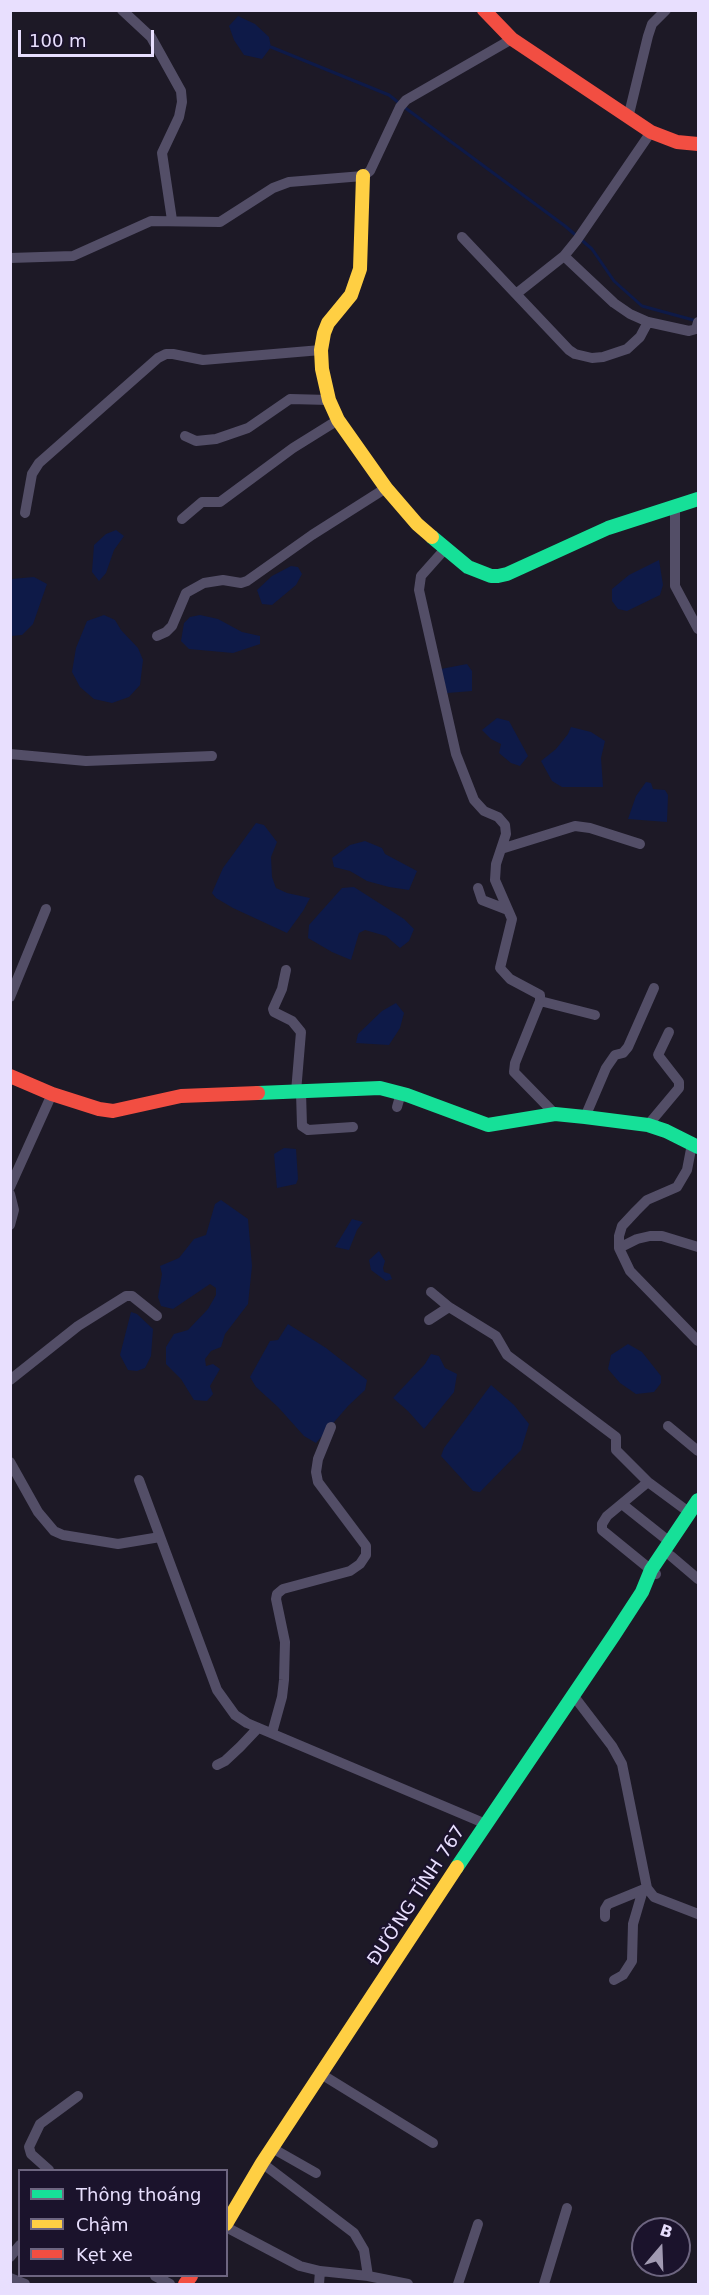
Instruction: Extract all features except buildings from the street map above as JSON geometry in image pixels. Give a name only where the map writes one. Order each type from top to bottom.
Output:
[{"type":"street","points":[[122,10],[141,25],[151,37],[182,91],[179,117],[162,153],[172,220]]},
{"type":"street","points":[[484,10],[512,39],[628,118],[651,132],[677,142],[699,144]]},
{"type":"street","points":[[628,118],[652,24],[666,10]]},
{"type":"street","points":[[10,258],[73,256],[144,223],[172,220],[220,222],[273,188],[290,182],[363,176],[370,171],[403,104],[512,39]]},
{"type":"street","points":[[516,294],[564,256],[651,132]]},
{"type":"street","points":[[363,176],[360,268],[351,296],[328,323],[324,333],[321,350],[322,369],[329,400],[338,420],[386,488],[417,524],[468,567],[491,576],[498,576],[608,528],[699,499]]},
{"type":"street","points":[[462,237],[575,354],[592,358],[603,357],[627,349],[640,337],[648,322]]},
{"type":"street","points":[[564,256],[614,303],[630,314],[648,322],[689,330],[698,324]]},
{"type":"street","points":[[25,513],[32,474],[39,463],[158,358],[166,354],[173,354],[203,360],[321,350]]},
{"type":"street","points":[[185,436],[196,441],[216,440],[248,428],[290,399],[329,400]]},
{"type":"street","points":[[182,519],[202,502],[220,502],[293,448],[338,420]]},
{"type":"street","points":[[157,636],[172,626],[180,612],[186,593],[204,583],[223,580],[242,583],[386,488]]},
{"type":"street","points":[[675,505],[675,586],[699,629]]},
{"type":"street","points":[[445,549],[421,576],[419,590],[456,754],[474,800],[484,811],[498,817],[505,825],[506,834],[496,864],[495,880],[512,919],[500,968],[510,979],[540,995],[540,1001],[515,1063],[514,1072],[555,1114]]},
{"type":"street","points":[[10,754],[86,761],[212,756]]},
{"type":"street","points":[[501,849],[575,826],[590,828],[640,844]]},
{"type":"street","points":[[478,888],[482,900],[508,910]]},
{"type":"street","points":[[10,997],[46,909]]},
{"type":"street","points":[[286,970],[282,989],[273,1009],[274,1012],[292,1021],[301,1032],[298,1092],[302,1126],[308,1130],[353,1127]]},
{"type":"street","points":[[585,1117],[606,1068],[615,1055],[623,1053],[628,1047],[654,988]]},
{"type":"street","points":[[540,1001],[595,1015]]},
{"type":"street","points":[[648,1125],[679,1088],[679,1082],[658,1055],[669,1032]]},
{"type":"street","points":[[10,1076],[52,1094],[99,1109],[113,1111],[174,1097],[380,1088],[399,1100],[488,1125],[555,1114],[648,1125],[666,1131],[695,1146],[687,1170],[677,1186],[647,1200],[622,1226],[619,1248],[630,1271],[699,1341]]},
{"type":"street","points":[[10,1187],[52,1094]]},
{"type":"street","points":[[10,1194],[14,1210],[10,1225]]},
{"type":"street","points":[[619,1248],[637,1239],[650,1236],[662,1236],[699,1247]]},
{"type":"street","points":[[431,1292],[449,1307],[496,1336],[507,1355],[616,1437],[616,1450],[648,1482],[694,1513]]},
{"type":"street","points":[[10,1380],[78,1326],[126,1296],[132,1296],[157,1316]]},
{"type":"street","points":[[429,1320],[449,1307]]},
{"type":"street","points":[[668,1426],[699,1451]]},
{"type":"street","points":[[272,1733],[282,1697],[284,1680],[285,1642],[276,1599],[277,1594],[283,1589],[350,1571],[360,1564],[366,1555],[363,1540],[318,1482],[316,1472],[318,1459],[331,1427]]},
{"type":"street","points":[[10,1462],[38,1512],[54,1531],[63,1535],[118,1544],[160,1537]]},
{"type":"street","points":[[139,1480],[216,1690],[236,1715],[258,1728],[486,1824]]},
{"type":"street","points":[[648,1482],[607,1516],[602,1524],[602,1530],[654,1573]]},
{"type":"street","name":"ĐƯỜNG TỈNH 767","points":[[228,2222],[262,2163],[486,1824],[671,1550],[694,1513],[699,1500]]},
{"type":"street","points":[[622,1504],[699,1579]]},
{"type":"street","points":[[573,1695],[612,1746],[622,1764],[645,1889],[633,1924],[632,1961],[629,1968],[614,1980]]},
{"type":"street","points":[[217,1765],[225,1761],[258,1728]]},
{"type":"street","points":[[645,1889],[654,1898],[699,1914]]},
{"type":"street","points":[[605,1917],[608,1904],[645,1889]]},
{"type":"street","points":[[321,2074],[433,2143]]},
{"type":"street","points":[[49,2169],[31,2154],[29,2146],[37,2127],[78,2096]]},
{"type":"street","points":[[272,2148],[316,2173]]},
{"type":"street","points":[[262,2163],[354,2233],[364,2250],[368,2276]]},
{"type":"street","points":[[544,2284],[567,2208]]},
{"type":"street","points":[[458,2284],[478,2224]]},
{"type":"street","points":[[228,2226],[291,2262],[320,2271],[368,2276],[408,2284]]},
{"type":"street","points":[[320,2271],[320,2284]]},
{"type":"street","points":[[10,2278],[25,2284]]},
{"type":"water","points":[[238,16],[255,24],[269,37],[271,47],[262,59],[244,55],[234,40],[229,26]]},
{"type":"water","points":[[116,530],[124,536],[114,550],[106,573],[99,581],[92,572],[94,545],[106,534]]},
{"type":"water","points":[[659,560],[663,585],[660,595],[627,611],[618,609],[612,601],[612,589],[629,575]]},
{"type":"water","points":[[291,566],[298,567],[302,574],[296,585],[272,605],[262,604],[257,590],[272,576]]},
{"type":"water","points":[[34,577],[47,584],[33,624],[22,635],[11,636],[11,579]]},
{"type":"water","points":[[104,615],[115,620],[138,648],[143,660],[140,685],[129,697],[112,703],[94,699],[80,687],[72,672],[76,648],[87,621]]},
{"type":"water","points":[[200,615],[218,619],[242,632],[260,636],[260,644],[233,653],[189,649],[181,641],[184,623],[190,617]]},
{"type":"water","points":[[467,664],[472,671],[472,691],[447,693],[441,669]]},
{"type":"water","points":[[497,718],[509,721],[528,756],[520,766],[511,763],[499,753],[501,744],[491,739],[482,730]]},
{"type":"water","points":[[571,727],[591,732],[605,741],[601,758],[603,787],[562,787],[552,781],[541,761],[556,749]]},
{"type":"water","points":[[646,782],[651,783],[653,789],[665,790],[668,795],[667,822],[628,819],[636,796]]},
{"type":"water","points":[[256,823],[264,825],[277,842],[271,857],[272,877],[276,888],[310,898],[287,933],[233,908],[212,893],[223,868]]},
{"type":"water","points":[[365,841],[382,848],[385,854],[417,871],[409,890],[367,881],[350,871],[334,867],[332,858],[350,845]]},
{"type":"water","points":[[354,887],[404,919],[414,929],[409,941],[400,948],[386,936],[365,930],[359,933],[351,960],[308,938],[309,925],[342,888]]},
{"type":"water","points":[[396,1003],[404,1013],[400,1028],[389,1045],[356,1043],[358,1034],[382,1011]]},
{"type":"water","points":[[284,1148],[296,1149],[298,1179],[296,1184],[277,1188],[274,1154]]},
{"type":"water","points":[[221,1200],[248,1219],[252,1266],[248,1304],[225,1334],[221,1347],[211,1351],[205,1359],[206,1366],[213,1364],[220,1369],[210,1386],[213,1394],[207,1401],[194,1400],[181,1379],[166,1364],[166,1347],[174,1334],[188,1330],[208,1309],[216,1295],[216,1288],[210,1284],[173,1309],[161,1306],[158,1297],[162,1274],[160,1266],[179,1258],[194,1239],[206,1235],[215,1204]]},
{"type":"water","points":[[352,1219],[363,1222],[349,1250],[335,1247]]},
{"type":"water","points":[[379,1251],[385,1261],[384,1272],[390,1274],[392,1279],[386,1281],[371,1270],[369,1260]]},
{"type":"water","points":[[131,1312],[137,1314],[153,1329],[151,1356],[145,1368],[137,1371],[128,1370],[120,1355]]},
{"type":"water","points":[[288,1324],[326,1348],[367,1380],[365,1390],[316,1443],[304,1436],[256,1387],[250,1377],[270,1341],[278,1340]]},
{"type":"water","points":[[628,1344],[642,1352],[661,1376],[661,1383],[654,1392],[636,1394],[620,1383],[608,1369],[611,1355]]},
{"type":"water","points":[[431,1354],[439,1356],[445,1368],[457,1374],[454,1392],[424,1429],[393,1398],[425,1364]]},
{"type":"water","points":[[491,1385],[514,1405],[529,1424],[521,1450],[480,1492],[473,1491],[441,1456],[444,1448]]},
{"type":"waterway","points":[[271,47],[389,95],[399,103]]},
{"type":"waterway","points":[[404,107],[565,226],[592,249],[614,281],[642,306],[697,321]]},
{"type":"traffic: fast","points":[[432,537],[468,567],[491,576],[498,576],[608,528],[698,499]]},
{"type":"traffic: fast","points":[[258,1093],[380,1088],[407,1095],[488,1125],[555,1114],[585,1117],[648,1125],[698,1147]]},
{"type":"traffic: fast","points":[[457,1867],[614,1635],[642,1592],[651,1570],[698,1500]]},
{"type":"traffic: slow","points":[[363,176],[360,269],[351,295],[328,323],[324,333],[321,350],[322,369],[329,400],[338,420],[386,488],[417,524],[432,537]]},
{"type":"traffic: slow","points":[[228,2221],[262,2163],[457,1867]]},
{"type":"traffic: jam","points":[[484,10],[512,39],[651,132],[677,142],[698,144]]},
{"type":"traffic: jam","points":[[10,1076],[52,1094],[99,1109],[113,1111],[181,1096],[258,1093]]},
{"type":"traffic: jam","points":[[185,2284],[190,2277]]}]
